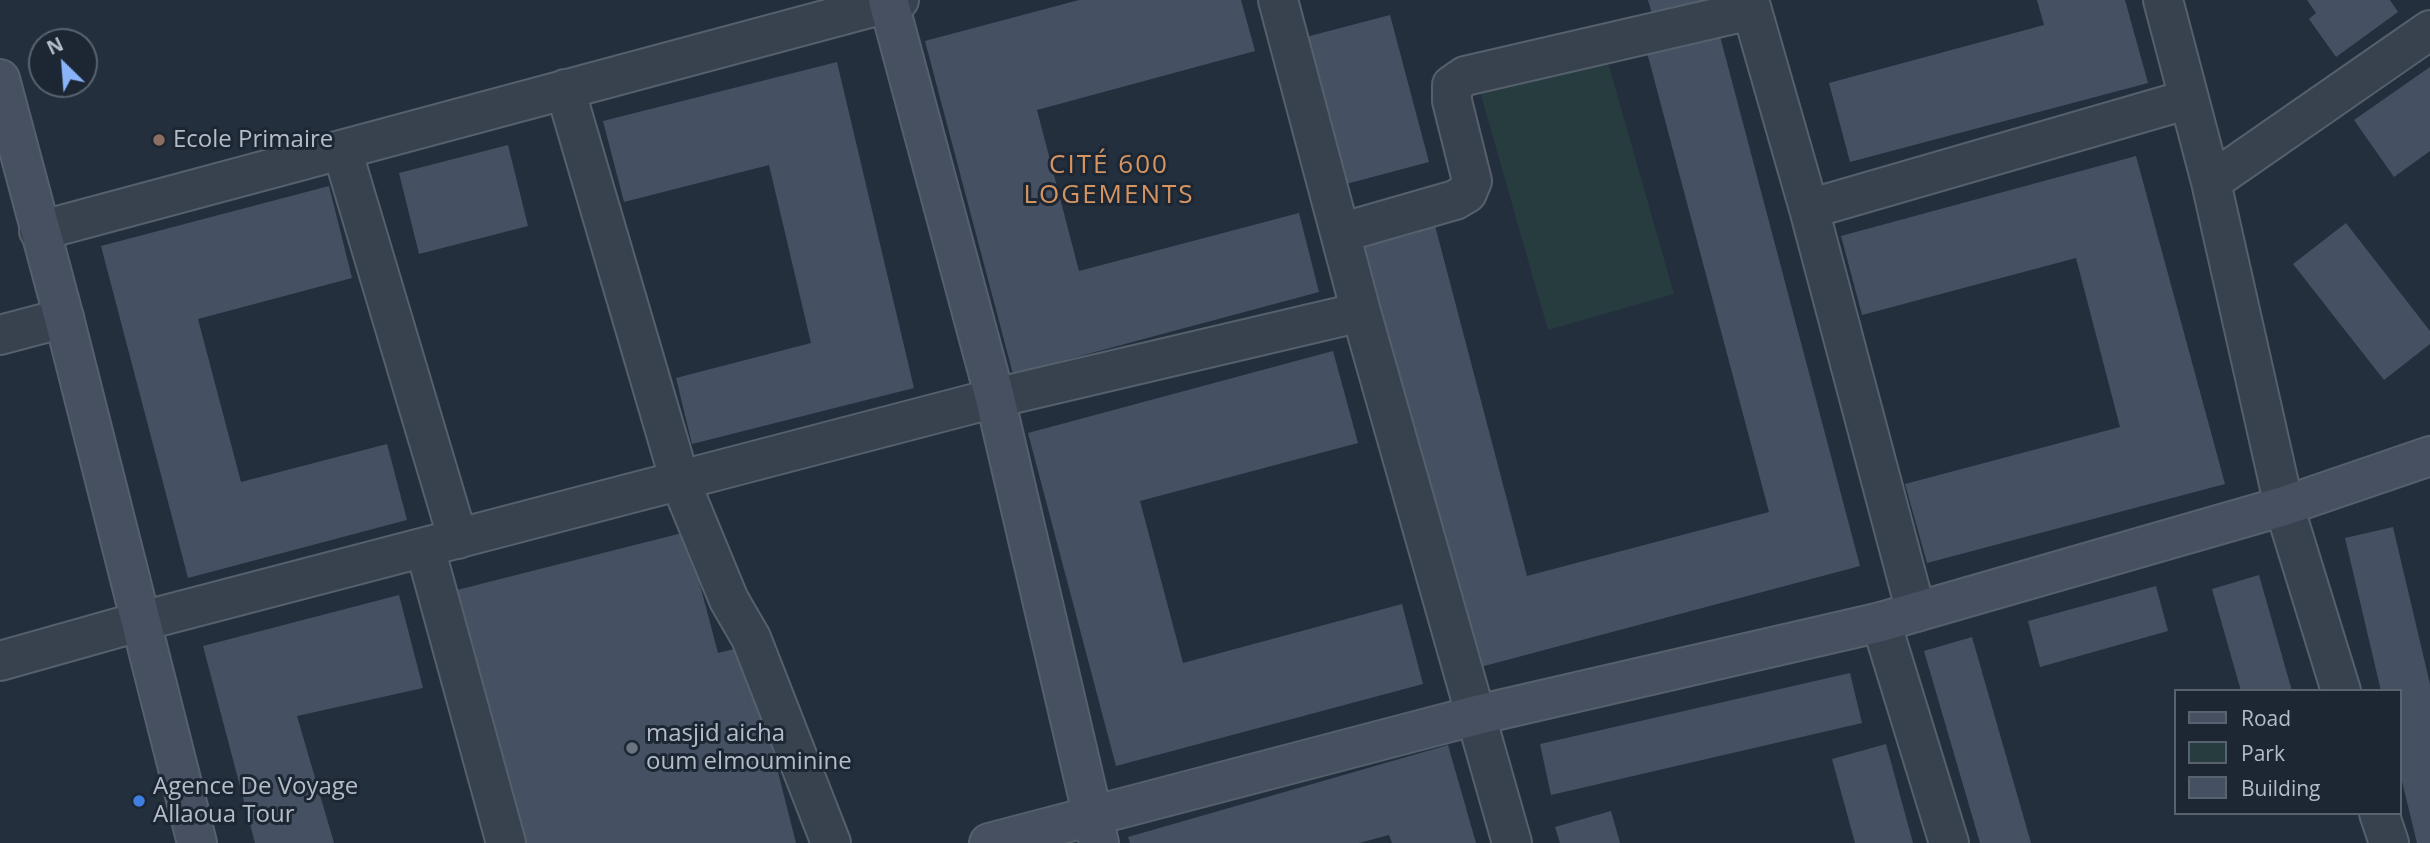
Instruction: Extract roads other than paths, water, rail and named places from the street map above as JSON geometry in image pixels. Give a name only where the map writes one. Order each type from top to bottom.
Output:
[{"type":"street","points":[[1278,0],[1361,312],[1513,843]]},
{"type":"street","points":[[2163,0],[2211,182],[2284,506],[2340,689]]},
{"type":"street","points":[[39,231],[892,1],[995,398],[1096,829]]},
{"type":"street","points":[[1340,233],[1455,200],[1467,193],[1472,181],[1452,101],[1452,85],[1465,76],[1750,5],[1809,209],[1949,843]]},
{"type":"street","points":[[2211,182],[2430,30]]},
{"type":"street","points":[[0,79],[64,318],[197,843]]},
{"type":"street","points":[[565,89],[680,481],[729,600],[751,638],[831,843]]},
{"type":"street","points":[[1809,209],[2189,99]]},
{"type":"street","points":[[342,150],[442,543],[506,843]]},
{"type":"street","points":[[0,661],[142,621],[995,398],[1361,312]]},
{"type":"street","points":[[0,335],[64,318]]},
{"type":"street","points":[[989,843],[1096,829],[1477,715],[1898,617],[2428,465]]},
{"type":"street","points":[[2380,815],[2389,843]]},
{"type":"place","name":"Ecole Primaire","points":[[159,140]]},
{"type":"place","name":"masjid aicha oum elmouminine","points":[[632,748]]},
{"type":"place","name":"Agence De Voyage Allaoua Tour","points":[[139,801]]},
{"type":"district","name":"CITÉ 600 LOGEMENTS","points":[[1109,181]]}]
